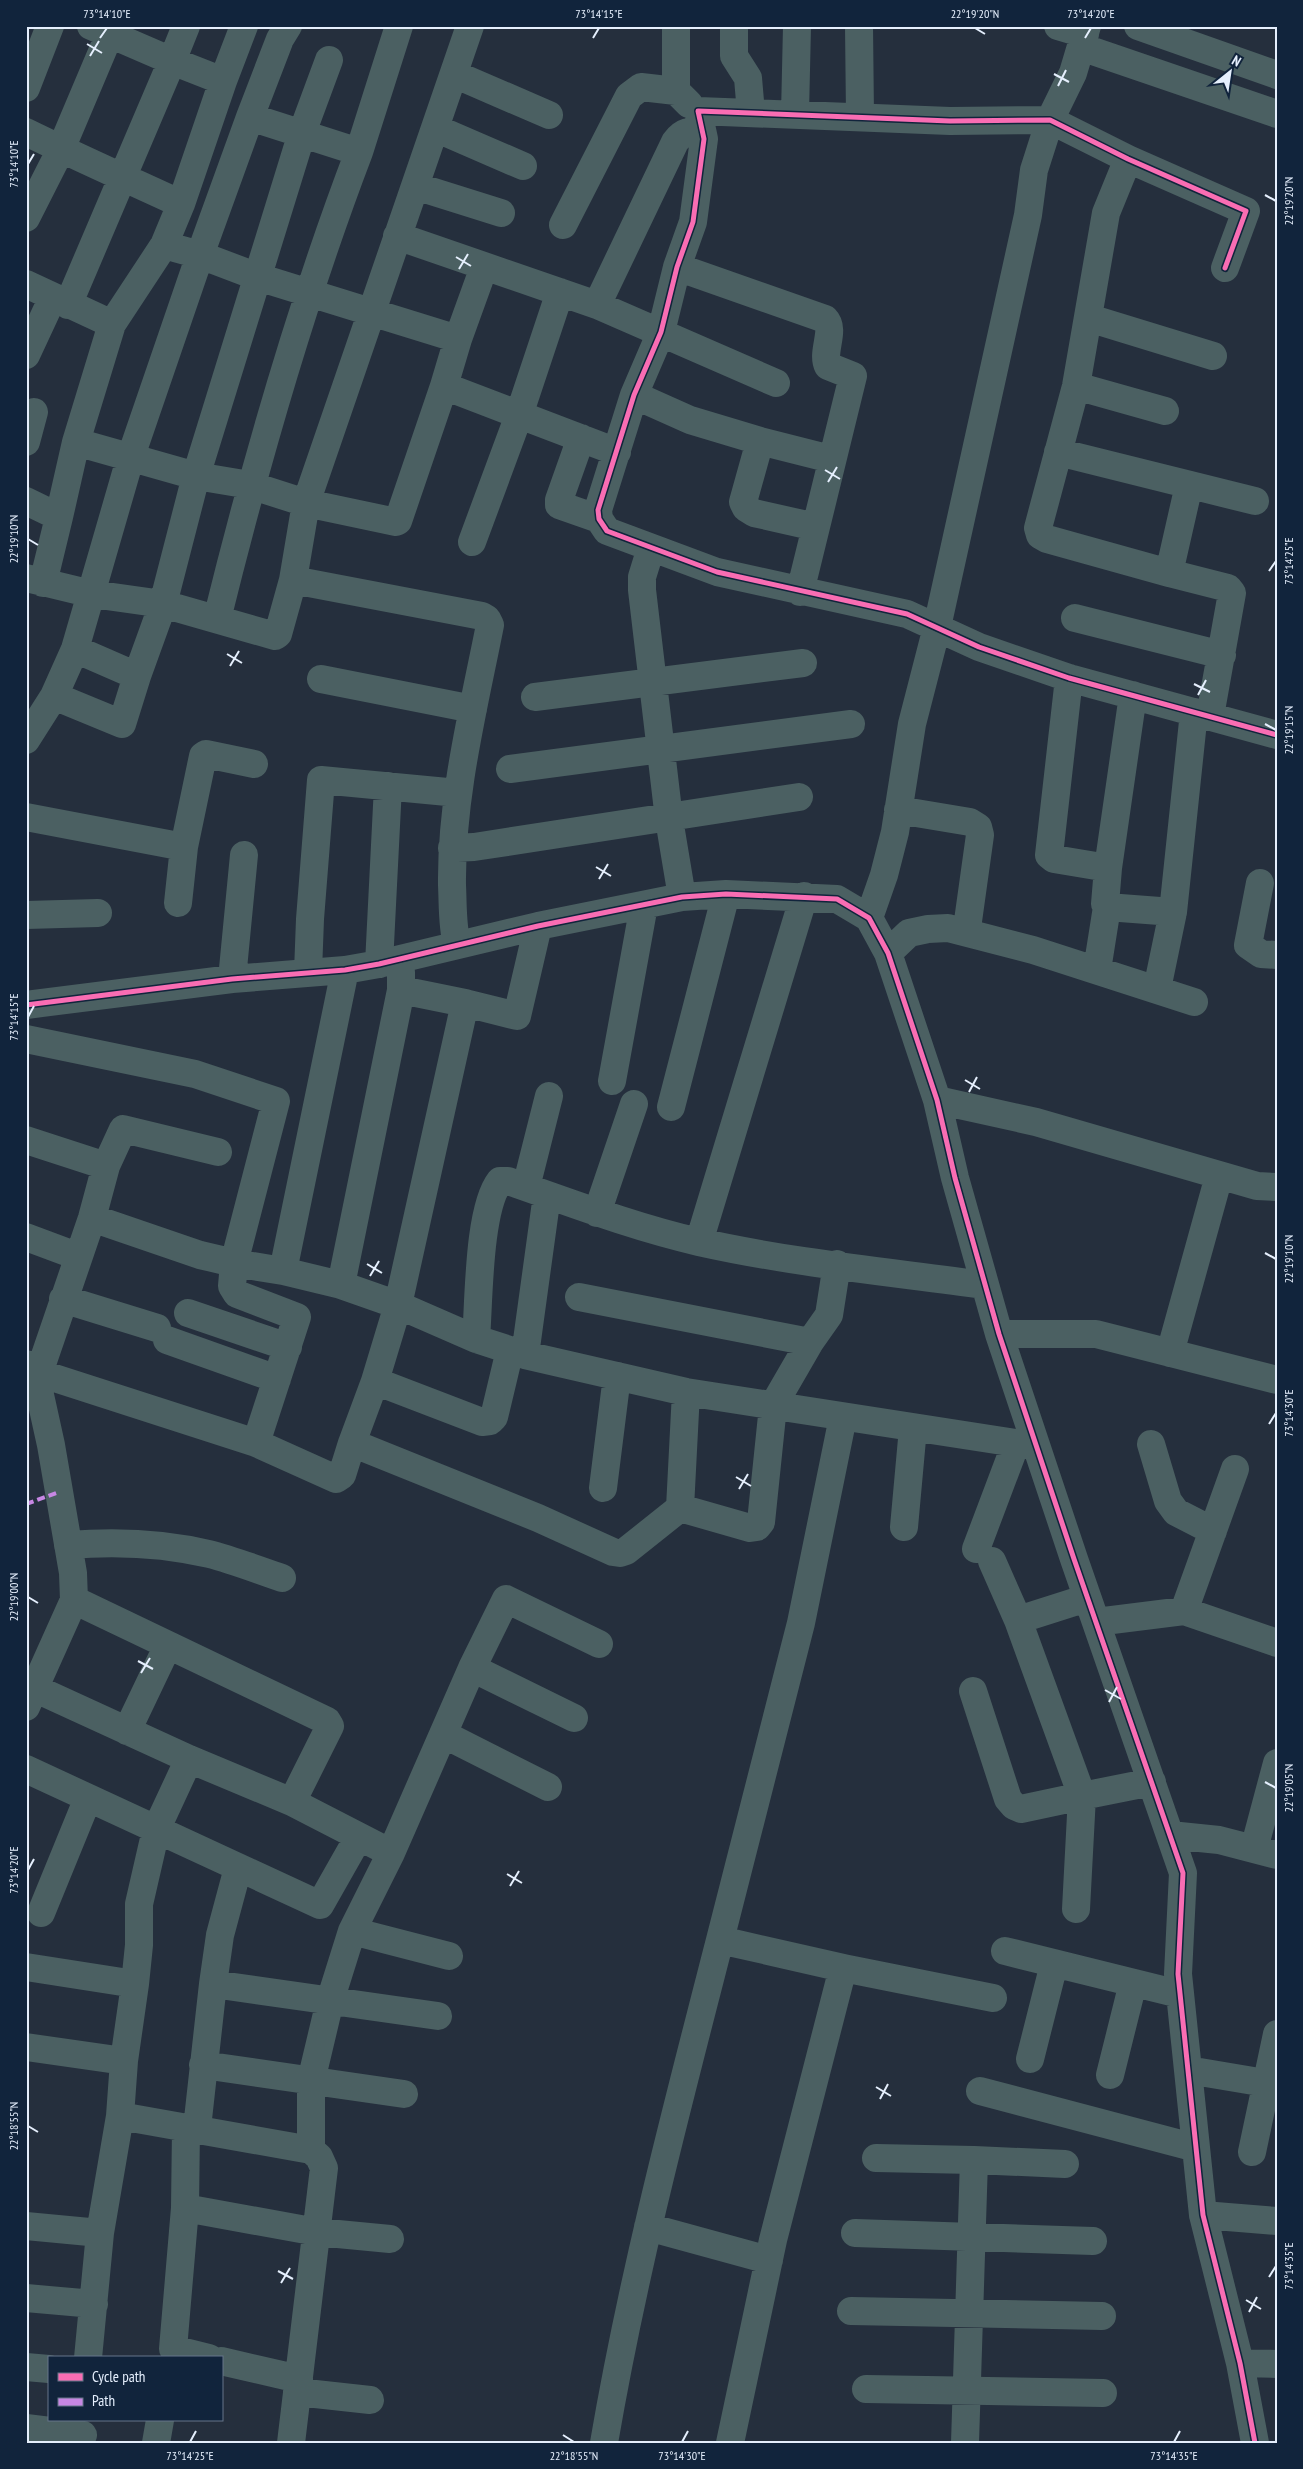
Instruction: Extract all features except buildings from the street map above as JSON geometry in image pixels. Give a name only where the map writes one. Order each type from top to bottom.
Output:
[{"type":"street","points":[[26,88],[50,26]]},
{"type":"street","points":[[26,355],[61,301],[123,177],[186,26]]},
{"type":"street","points":[[244,26],[222,81],[181,204],[164,245],[112,324],[76,442],[59,517],[34,581],[92,594],[163,604],[276,635],[293,580],[306,503],[470,26]]},
{"type":"street","points":[[217,620],[250,484],[308,292],[359,152],[399,26]]},
{"type":"street","points":[[676,26],[676,91],[700,121],[704,140],[693,222],[677,267],[661,332],[634,395],[618,452],[598,510],[599,519],[607,531],[717,572],[800,592],[907,614],[979,647],[1069,678],[1277,735]]},
{"type":"street","points":[[734,26],[734,56],[748,78],[750,113]]},
{"type":"street","points":[[795,114],[797,26]]},
{"type":"street","points":[[859,26],[860,116]]},
{"type":"street","points":[[1058,26],[1277,114]]},
{"type":"street","points":[[1138,26],[1277,75]]},
{"type":"street","points":[[1194,26],[1277,55]]},
{"type":"street","points":[[26,740],[54,696],[75,649],[130,458],[200,254],[284,27]]},
{"type":"street","points":[[26,218],[61,149],[104,29],[172,61],[222,81]]},
{"type":"street","points":[[869,918],[884,875],[898,810],[912,724],[937,627],[1028,215],[1034,170],[1050,120],[1073,72],[1084,36]]},
{"type":"street","points":[[54,696],[122,724],[163,604],[196,476],[302,133],[329,60]]},
{"type":"street","points":[[454,74],[550,115]]},
{"type":"street","points":[[563,225],[629,96],[640,86],[676,91]]},
{"type":"street","points":[[597,305],[675,142],[682,133],[688,131],[700,121],[750,113],[950,121],[1050,120],[1128,158],[1246,211],[1225,268]]},
{"type":"street","points":[[250,117],[359,152]]},
{"type":"street","points":[[435,128],[523,166]]},
{"type":"street","points":[[26,132],[181,204]]},
{"type":"street","points":[[1128,158],[1106,213],[1076,386],[1038,528],[1040,535],[1169,573],[1228,588],[1232,593],[1222,655],[1202,714],[1172,912],[1156,989]]},
{"type":"street","points":[[415,186],[501,213]]},
{"type":"street","points":[[397,236],[597,305],[776,382]]},
{"type":"street","points":[[164,245],[200,254],[258,277],[458,339]]},
{"type":"street","points":[[76,442],[196,476],[250,484],[306,503],[396,522],[398,521],[484,266]]},
{"type":"street","points":[[677,267],[825,319],[828,322],[825,361],[828,366],[853,376],[831,459],[800,592]]},
{"type":"street","points":[[26,284],[112,324]]},
{"type":"street","points":[[472,542],[519,415],[560,292]]},
{"type":"street","points":[[1089,318],[1213,356]]},
{"type":"street","points":[[444,386],[618,452]]},
{"type":"street","points":[[1076,386],[1165,411]]},
{"type":"street","points":[[634,395],[690,420],[760,441],[831,459]]},
{"type":"street","points":[[26,442],[34,412]]},
{"type":"street","points":[[581,438],[559,500],[559,505],[599,519]]},
{"type":"street","points":[[760,441],[743,502],[746,508],[754,513],[816,526]]},
{"type":"street","points":[[1058,452],[1256,501]]},
{"type":"street","points":[[1169,573],[1189,485]]},
{"type":"street","points":[[26,501],[59,517]]},
{"type":"street","points":[[651,548],[642,577],[642,590],[669,819],[682,897]]},
{"type":"street","points":[[293,580],[482,616],[487,619],[490,625],[458,793],[452,848],[453,930],[457,945]]},
{"type":"street","points":[[1075,618],[1222,655]]},
{"type":"street","points":[[75,649],[137,676]]},
{"type":"street","points":[[535,697],[803,663]]},
{"type":"street","points":[[1069,678],[1049,855],[1054,859],[1108,868]]},
{"type":"street","points":[[321,679],[473,709]]},
{"type":"street","points":[[1097,970],[1107,907],[1105,904],[1108,868],[1133,695]]},
{"type":"street","points":[[510,769],[851,724]]},
{"type":"street","points":[[178,903],[184,847],[203,756],[206,754],[254,764]]},
{"type":"street","points":[[308,972],[310,919],[321,780],[458,793]]},
{"type":"street","points":[[341,1285],[401,990],[390,962],[388,786]]},
{"type":"street","points":[[452,848],[474,847],[669,819],[799,797]]},
{"type":"street","points":[[898,810],[970,822],[978,826],[980,835],[968,921]]},
{"type":"street","points":[[26,817],[184,847]]},
{"type":"street","points":[[232,979],[244,855]]},
{"type":"street","points":[[1260,883],[1248,945],[1261,954],[1277,955]]},
{"type":"street","points":[[671,1108],[726,894]]},
{"type":"street","points":[[26,1004],[232,979],[345,970],[390,962],[538,926],[682,897],[726,894],[804,896],[837,899],[869,918],[888,953],[937,1100],[955,1178],[999,1334],[1025,1445],[1092,1610],[1183,1873],[1178,1974],[1179,1994],[1203,2215],[1240,2363],[1254,2443]]},
{"type":"street","points":[[699,1242],[804,896]]},
{"type":"street","points":[[612,1081],[644,906]]},
{"type":"street","points":[[1107,907],[1172,912]]},
{"type":"street","points":[[26,915],[98,913]]},
{"type":"street","points":[[401,990],[516,1016],[538,926]]},
{"type":"street","points":[[888,953],[910,933],[928,929],[948,928],[1097,970],[1194,1002]]},
{"type":"street","points":[[283,1271],[345,970]]},
{"type":"street","points":[[32,1369],[256,1443],[336,1478],[342,1475],[375,1381],[398,1305],[465,1003]]},
{"type":"street","points":[[26,1039],[195,1074],[276,1101],[234,1263],[232,1286],[237,1294],[297,1317],[256,1443]]},
{"type":"street","points":[[375,1381],[482,1422],[490,1421],[494,1417],[518,1352],[549,1096]]},
{"type":"street","points":[[937,1100],[1036,1122],[1166,1158],[1219,1176],[1257,1186],[1277,1187]]},
{"type":"street","points":[[597,1213],[634,1104]]},
{"type":"street","points":[[218,1152],[123,1129],[106,1166],[92,1218],[63,1299],[32,1369],[40,1394],[51,1445],[73,1573],[74,1600],[30,1697],[127,1731],[292,1802],[390,1853]]},
{"type":"street","points":[[26,1140],[106,1166]]},
{"type":"street","points":[[1170,1352],[1219,1176]]},
{"type":"street","points":[[476,1340],[484,1230],[494,1188],[500,1182],[508,1181],[597,1213],[699,1242],[984,1285]]},
{"type":"street","points":[[92,1218],[200,1255],[283,1271],[341,1285],[398,1305],[476,1340],[518,1352],[686,1392],[1025,1445]]},
{"type":"street","points":[[26,1237],[77,1256]]},
{"type":"street","points":[[680,1508],[750,1528],[756,1527],[761,1522],[773,1406],[810,1342],[829,1315],[837,1264]]},
{"type":"street","points":[[579,1297],[810,1342]]},
{"type":"street","points":[[63,1299],[162,1334],[278,1379]]},
{"type":"street","points":[[188,1312],[288,1347]]},
{"type":"street","points":[[999,1334],[1096,1334],[1277,1380]]},
{"type":"street","points":[[603,1488],[617,1376]]},
{"type":"street","points":[[352,1443],[538,1518],[620,1554],[680,1508],[686,1392]]},
{"type":"street","points":[[604,2443],[620,2348],[648,2227],[801,1623],[844,1417]]},
{"type":"street","points":[[904,1527],[913,1428]]},
{"type":"street","points":[[1151,1444],[1168,1501],[1176,1512],[1213,1532]]},
{"type":"street","points":[[1025,1445],[984,1555],[1018,1620],[1082,1796],[1076,1909]]},
{"type":"street","points":[[1184,1611],[1235,1469]]},
{"type":"street","points":[[68,1545],[108,1542],[158,1545],[210,1554],[282,1578]]},
{"type":"street","points":[[311,2150],[311,2081],[330,2001],[352,1931],[390,1853],[472,1668],[506,1599],[598,1644]]},
{"type":"street","points":[[74,1600],[327,1721],[330,1726],[292,1802]]},
{"type":"street","points":[[1018,1620],[1092,1610],[1184,1611],[1277,1642]]},
{"type":"street","points":[[127,1731],[168,1645]]},
{"type":"street","points":[[472,1668],[574,1718]]},
{"type":"street","points":[[973,1691],[1008,1799],[1014,1806],[1021,1809],[1152,1782]]},
{"type":"street","points":[[443,1734],[548,1787]]},
{"type":"street","points":[[88,2356],[100,2234],[120,2116],[124,2061],[139,1945],[139,1904],[156,1830],[189,1759]]},
{"type":"street","points":[[1170,1835],[1219,1840],[1266,1852],[1277,1763]]},
{"type":"street","points":[[26,1769],[320,1905],[358,1838]]},
{"type":"street","points":[[41,1913],[88,1798]]},
{"type":"street","points":[[190,2356],[172,2354],[191,2128],[203,2065],[220,1935],[238,1868]]},
{"type":"street","points":[[352,1931],[449,1956]]},
{"type":"street","points":[[720,1940],[843,1968],[993,1998]]},
{"type":"street","points":[[1004,1952],[1179,1994]]},
{"type":"street","points":[[1030,2059],[1054,1964]]},
{"type":"street","points":[[26,1967],[134,1984]]},
{"type":"street","points":[[730,2443],[769,2260],[843,1968]]},
{"type":"street","points":[[1110,2075],[1133,1982]]},
{"type":"street","points":[[213,1984],[438,2016]]},
{"type":"street","points":[[1252,2152],[1271,2084],[1277,2034]]},
{"type":"street","points":[[26,2047],[124,2061]]},
{"type":"street","points":[[203,2065],[404,2094]]},
{"type":"street","points":[[1188,2070],[1271,2084]]},
{"type":"street","points":[[980,2091],[1196,2148]]},
{"type":"street","points":[[120,2116],[311,2150],[320,2157],[324,2168],[291,2443]]},
{"type":"street","points":[[876,2158],[1065,2164]]},
{"type":"street","points":[[965,2443],[965,2390],[974,2160]]},
{"type":"street","points":[[185,2208],[317,2232],[390,2238]]},
{"type":"street","points":[[1203,2215],[1277,2221]]},
{"type":"street","points":[[26,2226],[100,2234]]},
{"type":"street","points":[[648,2227],[769,2260]]},
{"type":"street","points":[[855,2233],[1094,2241]]},
{"type":"street","points":[[26,2298],[94,2304]]},
{"type":"street","points":[[851,2311],[1102,2316]]},
{"type":"street","points":[[222,2361],[298,2385],[370,2400]]},
{"type":"street","points":[[1240,2363],[1277,2364]]},
{"type":"street","points":[[26,2367],[48,2369]]},
{"type":"street","points":[[866,2388],[1102,2393]]},
{"type":"street","points":[[156,2443],[160,2422]]},
{"type":"street","points":[[26,2428],[83,2433]]},
{"type":"marked path","points":[[26,1504],[59,1492]]},
{"type":"cycle path","points":[[1225,268],[1246,211],[1128,159],[1050,120],[950,121],[698,111],[704,139],[693,222],[677,267],[661,332],[634,395],[598,510],[599,519],[607,531],[717,572],[907,614],[979,647],[1069,678],[1277,735]]},
{"type":"cycle path","points":[[26,1005],[232,979],[345,970],[379,964],[538,926],[682,897],[726,894],[837,899],[869,918],[888,953],[937,1100],[955,1178],[999,1334],[1074,1559],[1183,1873],[1178,1974],[1203,2215],[1240,2363],[1255,2443]]}]
